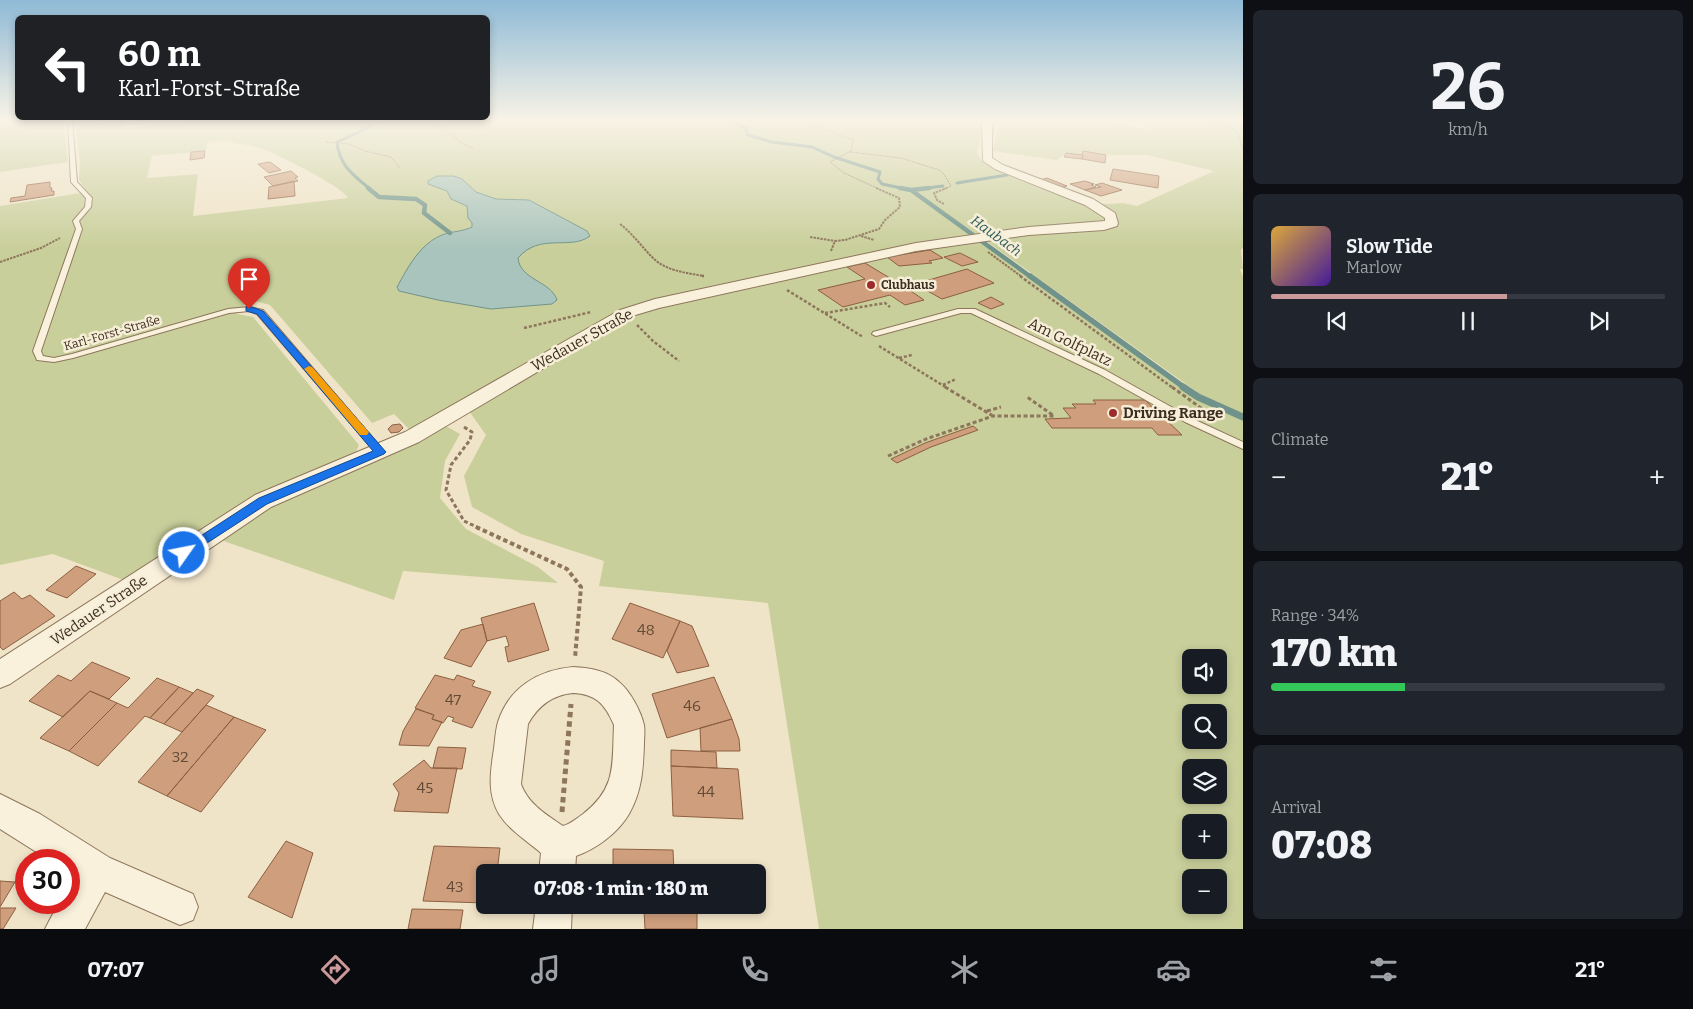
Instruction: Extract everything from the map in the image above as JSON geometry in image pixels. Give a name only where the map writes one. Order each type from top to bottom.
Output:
[{"type":"street","name":"Wedauer Straße","points":[[0,675],[263,501],[412,437],[626,313],[655,304],[909,248],[976,238],[1104,226],[1112,223],[1111,216],[1089,202],[999,167],[992,162]]},
{"type":"street","points":[[592,681],[609,691],[622,709],[629,725],[627,778],[617,803],[601,821],[579,838],[558,859],[511,803],[505,784],[513,722],[522,706],[535,693],[554,682],[592,681]]},
{"type":"street","points":[[0,812],[28,826],[97,871],[180,907]]},
{"type":"street","points":[[64,929],[97,871]]},
{"type":"street","points":[[552,929],[553,914]]},
{"type":"lane","name":"Karl-Forst-Straße","points":[[73,162],[74,182],[88,198],[88,207],[76,222],[79,229],[37,350],[40,358],[54,360],[73,356],[228,311],[249,309],[260,312],[380,452]]},
{"type":"lane","name":"Am Golfplatz","points":[[876,334],[961,310],[972,311],[1102,372],[1188,420],[1243,446]]},
{"type":"path","points":[[395,162],[400,168]]},
{"type":"path","points":[[830,162],[844,173],[899,198]]},
{"type":"path","points":[[915,162],[939,170],[944,174],[951,186],[934,193],[937,200],[944,204]]},
{"type":"path","points":[[620,224],[636,236],[654,259],[674,270],[705,276]]},
{"type":"path","points":[[0,262],[42,248],[79,229]]},
{"type":"path","points":[[810,237],[835,241]]},
{"type":"path","points":[[976,238],[1210,414]]},
{"type":"path","points":[[824,313],[885,303],[890,308]]},
{"type":"path","points":[[626,313],[653,341],[678,361]]},
{"type":"path","points":[[898,358],[912,355]]},
{"type":"path","points":[[942,385],[956,379]]},
{"type":"path","points":[[888,456],[926,439],[993,416],[1054,416],[1027,397]]},
{"type":"path","points":[[986,412],[1001,407]]},
{"type":"path","points":[[449,416],[472,432],[470,440],[451,466],[446,490],[464,521],[567,569]]},
{"type":"green space","points":[[0,162],[66,162],[0,172]]},
{"type":"green space","points":[[80,162],[151,162],[147,178],[198,174],[193,216],[348,198],[344,193],[323,179],[292,162],[984,162],[994,168],[1089,205],[1123,203],[1137,206],[1214,171],[1178,162],[1243,162],[1243,248],[1241,250],[1243,269],[1240,269],[1243,277],[1243,929],[819,929],[768,603],[599,586],[604,561],[521,534],[472,507],[464,476],[486,435],[469,411],[410,430],[394,414],[372,423],[270,305],[248,299],[237,314],[253,317],[359,445],[354,456],[129,582],[53,554],[0,565],[0,206],[87,192],[79,180]],"holes":[[[978,235],[1197,392],[1196,399],[971,236]]]},
{"type":"green space","points":[[444,425],[460,434],[445,461],[440,498],[466,529],[538,567],[558,583],[403,571],[394,600],[215,538],[260,508]]},
{"type":"water","points":[[437,176],[454,176],[462,179],[476,192],[496,199],[529,200],[587,231],[590,236],[582,240],[536,246],[527,250],[518,258],[524,271],[549,289],[557,300],[552,304],[491,309],[399,291],[397,287],[415,257],[427,244],[442,235],[472,227],[472,223],[468,218],[467,206],[451,199],[447,191],[428,184],[428,181]]},
{"type":"building","points":[[270,162],[281,170],[269,173],[258,164]]},
{"type":"building","points":[[1113,169],[1159,176],[1158,188],[1110,180]]},
{"type":"building","points":[[291,171],[298,177],[295,178],[298,181],[273,186],[264,177]]},
{"type":"building","points":[[1047,178],[1067,186],[1060,188],[1040,180]]},
{"type":"building","points":[[294,181],[295,196],[268,199],[269,187]]},
{"type":"building","points":[[1085,181],[1094,184],[1091,185],[1096,187],[1085,190],[1070,184]]},
{"type":"building","points":[[50,182],[50,188],[52,188],[51,191],[54,191],[54,195],[10,202],[11,198],[25,196],[27,185]]},
{"type":"building","points":[[1102,183],[1122,190],[1101,196],[1085,190],[1101,187],[1095,185]]},
{"type":"building","points":[[930,250],[943,258],[929,261],[932,263],[899,266],[887,257]]},
{"type":"building","points":[[960,253],[978,262],[962,266],[944,257]]},
{"type":"building","name":"Clubhaus","points":[[865,263],[901,283],[924,300],[905,305],[890,295],[843,307],[818,290],[865,279],[847,267]]},
{"type":"building","points":[[967,269],[994,283],[942,299],[915,284]]},
{"type":"building","points":[[991,297],[1004,304],[991,309],[978,303]]},
{"type":"building","name":"Driving Range","points":[[1093,400],[1145,400],[1182,435],[1158,435],[1152,428],[1052,428],[1045,419],[1071,418],[1063,408],[1076,408],[1072,404],[1096,404]]},
{"type":"building","points":[[400,424],[403,428],[399,432],[391,433],[388,429],[392,425]]},
{"type":"building","points":[[973,426],[978,430],[931,447],[897,463],[891,459],[925,443]]},
{"type":"building","points":[[76,566],[96,574],[67,598],[46,590]]},
{"type":"building","points":[[14,592],[22,599],[30,595],[55,616],[3,650],[0,647],[0,601]]},
{"type":"building","points":[[534,603],[549,650],[508,662],[505,647],[509,646],[506,636],[487,641],[481,618]]},
{"type":"building","points":[[630,603],[680,621],[663,658],[612,639]]},
{"type":"building","points":[[680,621],[692,626],[709,666],[677,673],[667,651]]},
{"type":"building","points":[[483,624],[487,641],[471,667],[444,658],[461,630]]},
{"type":"building","points":[[92,662],[130,678],[109,699],[90,691],[63,717],[29,701],[58,675],[71,681]]},
{"type":"building","points":[[435,675],[454,680],[457,675],[475,681],[472,686],[491,692],[472,728],[452,721],[454,718],[448,716],[443,723],[432,719],[434,715],[415,708]]},
{"type":"building","points":[[714,677],[732,719],[667,738],[652,694]]},
{"type":"building","points":[[157,678],[179,687],[150,718],[145,716],[98,766],[69,751],[117,703],[128,708]]},
{"type":"building","points":[[179,687],[193,693],[164,724],[150,718]]},
{"type":"building","points":[[197,689],[214,696],[182,732],[164,724]]},
{"type":"building","points":[[90,691],[117,703],[69,751],[40,738]]},
{"type":"building","points":[[206,705],[234,717],[167,796],[138,782]]},
{"type":"building","points":[[416,709],[434,715],[432,719],[442,722],[429,746],[399,745],[403,731]]},
{"type":"building","points":[[234,717],[266,730],[201,812],[167,796]]},
{"type":"building","points":[[732,719],[739,739],[740,751],[701,751],[700,728]]},
{"type":"building","points":[[438,747],[466,748],[462,769],[433,768]]},
{"type":"building","points":[[671,750],[716,752],[717,768],[671,766]]},
{"type":"building","points":[[424,760],[431,768],[457,768],[448,813],[394,811],[399,793],[393,784]]},
{"type":"building","points":[[671,766],[738,769],[743,819],[673,816]]},
{"type":"building","points":[[286,841],[313,853],[292,918],[248,897]]},
{"type":"building","points":[[434,846],[500,848],[498,864],[476,864],[476,903],[423,901]]},
{"type":"building","points":[[613,849],[673,850],[674,864],[613,864]]},
{"type":"building","points":[[0,881],[15,882],[0,907]]},
{"type":"building","points":[[0,908],[15,908],[3,929],[0,929]]},
{"type":"building","points":[[412,909],[463,910],[460,929],[408,929]]},
{"type":"building","points":[[644,914],[697,914],[697,929],[645,929]]},
{"type":"waterway","points":[[344,162],[348,169],[370,189]]},
{"type":"waterway","name":"Haubach","points":[[850,162],[880,172],[878,179],[882,184],[906,189]]},
{"type":"waterway","points":[[957,183],[1007,175]]},
{"type":"waterway","points":[[919,189],[943,186]]},
{"type":"waterway","points":[[368,188],[379,197],[416,199],[425,205],[424,213],[450,233]]},
{"type":"waterway","name":"Haubach","points":[[900,188],[911,190]]},
{"type":"waterway","points":[[911,190],[929,188]]},
{"type":"waterway","name":"Haubach","points":[[911,190],[1031,277]]},
{"type":"waterway","name":"Haubach","points":[[1030,276],[1185,388]]},
{"type":"waterway","name":"Haubach","points":[[1183,387],[1198,397],[1243,417]]},
{"type":"slow traffic","points":[[309,369],[364,432]]},
{"type":"place","name":"Clubhaus","points":[[871,285]]},
{"type":"place","name":"Driving Range","points":[[1113,413]]},
{"type":"route","points":[[184,553],[263,501],[380,452],[260,312],[249,309]]}]
